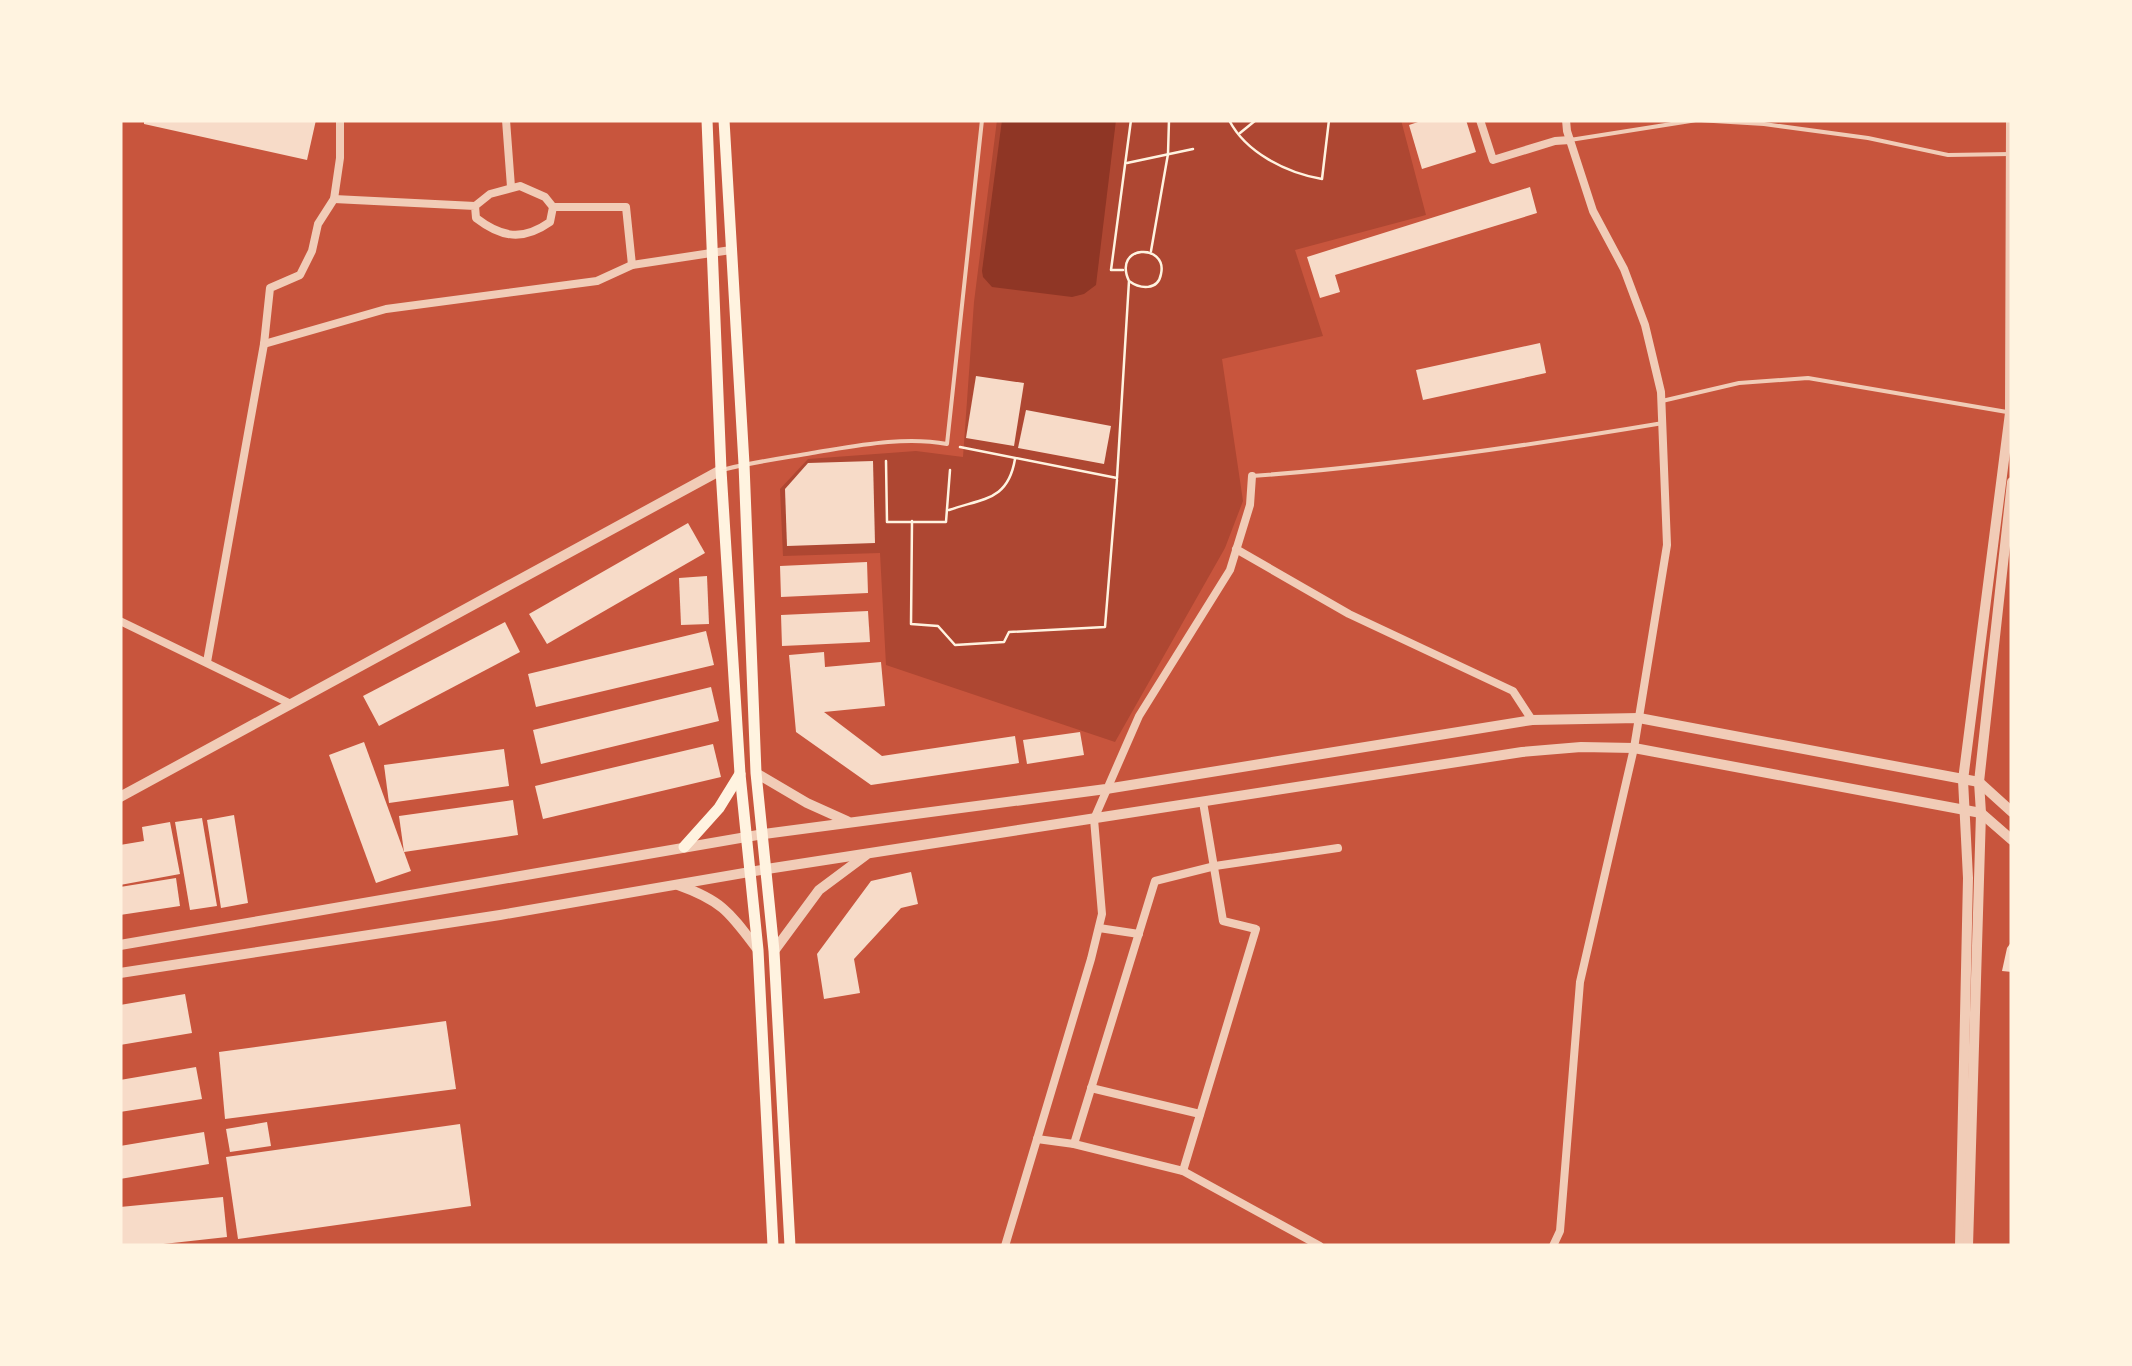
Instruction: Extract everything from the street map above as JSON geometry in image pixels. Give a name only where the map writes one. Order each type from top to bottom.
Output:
[{"type":"main road","points":[[707,120],[721,470],[740,774],[758,950],[773,1246]]},
{"type":"main road","points":[[724,120],[744,464],[756,772],[774,951],[790,1246]]},
{"type":"main road","points":[[684,847],[719,808],[740,774]]},
{"type":"street","points":[[206,662],[264,344],[270,288],[300,275],[312,252],[318,224],[334,199],[340,120]]},
{"type":"street","points":[[506,120],[511,187]]},
{"type":"street","points":[[1480,120],[1494,160],[1570,140]]},
{"type":"street","points":[[1553,1246],[1560,1231],[1580,982],[1634,748],[1667,545],[1662,401],[1645,325],[1624,269],[1593,212],[1566,120]]},
{"type":"street","points":[[1960,1246],[1968,878],[1964,780],[2011,413],[2011,120]]},
{"type":"street","points":[[334,199],[475,206],[490,194],[520,186],[545,197],[552,208],[550,222],[536,232],[512,236],[490,229],[476,218],[475,206]]},
{"type":"street","points":[[552,208],[626,207],[632,265]]},
{"type":"street","points":[[264,344],[386,308],[597,281],[632,265],[732,250]]},
{"type":"street","points":[[120,797],[721,470]]},
{"type":"street","points":[[1005,1246],[1102,914],[1094,819],[1139,716],[1230,570],[1250,505],[1252,476]]},
{"type":"street","points":[[1968,1246],[1979,782],[2012,482]]},
{"type":"street","points":[[1236,549],[1349,614],[1513,690],[1532,720]]},
{"type":"street","points":[[120,620],[292,704]]},
{"type":"street","points":[[120,945],[748,836],[1106,789],[1532,720],[1638,718],[1979,782],[2012,812]]},
{"type":"street","points":[[120,973],[1522,752],[1581,747],[1634,748],[1981,813],[2012,840]]},
{"type":"street","points":[[756,772],[826,813],[853,823]]},
{"type":"street","points":[[1183,1172],[1256,929],[1223,921],[1203,802]]},
{"type":"street","points":[[1074,1144],[1155,881],[1214,866],[1338,848]]},
{"type":"street","points":[[774,951],[820,890],[867,854]]},
{"type":"street","points":[[677,884],[706,894],[727,910],[758,950]]},
{"type":"street","points":[[1099,928],[1138,934]]},
{"type":"street","points":[[1091,1088],[1200,1114]]},
{"type":"street","points":[[1037,1139],[1074,1144],[1183,1172],[1320,1246]]},
{"type":"lane","points":[[721,470],[898,442],[947,444],[982,120]]},
{"type":"lane","points":[[1570,140],[1697,120],[1799,128],[1948,156],[2011,154]]},
{"type":"lane","points":[[1662,401],[1739,383],[1808,378],[2011,413]]},
{"type":"lane","points":[[1252,476],[1444,457],[1663,422]]},
{"type":"path","points":[[1125,270],[1111,270],[1131,120]]},
{"type":"path","points":[[1151,252],[1168,154],[1169,120]]},
{"type":"path","points":[[1230,120],[1267,160],[1302,176],[1322,180],[1329,120]]},
{"type":"path","points":[[1239,134],[1256,120]]},
{"type":"path","points":[[1125,164],[1193,149]]},
{"type":"path","points":[[912,521],[912,624],[938,626],[955,644],[1004,642],[1009,632],[1105,627],[1129,281],[1125,270],[1133,254],[1139,252],[1151,252],[1160,260],[1160,278],[1151,286],[1145,288],[1129,281]]},
{"type":"path","points":[[947,444],[1117,478]]},
{"type":"path","points":[[947,511],[998,495],[1012,474],[1015,458]]},
{"type":"path","points":[[886,461],[887,522],[946,522],[950,470]]},
{"type":"shaded area","points":[[997,120],[1401,120],[1426,215],[1295,250],[1323,336],[1222,359],[1243,501],[1225,548],[1115,742],[886,665],[880,553],[783,556],[780,489],[808,459],[916,451],[963,457],[974,302]]},
{"type":"shaded area","points":[[1002,120],[1116,120],[1096,285],[1084,294],[1072,297],[992,287],[983,277]]},
{"type":"building","points":[[144,120],[316,120],[307,160],[144,124]]},
{"type":"building","points":[[1424,120],[1466,120],[1476,152],[1422,169],[1409,125]]},
{"type":"building","points":[[1530,187],[1537,213],[1335,275],[1340,292],[1320,298],[1307,257]]},
{"type":"building","points":[[1540,343],[1546,373],[1423,400],[1416,370]]},
{"type":"building","points":[[976,376],[1024,383],[1014,446],[966,438]]},
{"type":"building","points":[[1026,410],[1111,426],[1104,464],[1018,448]]},
{"type":"building","points":[[873,461],[875,543],[787,546],[785,489],[808,463]]},
{"type":"building","points":[[688,523],[705,553],[547,644],[529,614]]},
{"type":"building","points":[[867,562],[868,593],[781,597],[780,566]]},
{"type":"building","points":[[707,576],[709,624],[681,625],[679,578]]},
{"type":"building","points":[[868,611],[870,642],[782,646],[781,615]]},
{"type":"building","points":[[505,622],[520,652],[379,726],[363,696]]},
{"type":"building","points":[[706,631],[714,665],[536,707],[528,674]]},
{"type":"building","points":[[824,652],[825,667],[881,662],[885,706],[824,712],[882,756],[1015,736],[1019,763],[871,785],[796,732],[789,655]]},
{"type":"building","points":[[711,687],[719,721],[541,764],[533,730]]},
{"type":"building","points":[[1080,732],[1084,755],[1027,764],[1023,740]]},
{"type":"building","points":[[364,742],[411,871],[376,883],[329,755]]},
{"type":"building","points":[[713,744],[721,777],[543,819],[535,786]]},
{"type":"building","points":[[504,749],[509,786],[389,803],[384,765]]},
{"type":"building","points":[[513,800],[518,835],[404,852],[399,816]]},
{"type":"building","points":[[234,815],[248,903],[221,908],[207,820]]},
{"type":"building","points":[[202,818],[217,906],[190,910],[175,822]]},
{"type":"building","points":[[170,822],[180,874],[120,885],[120,845],[144,841],[142,827]]},
{"type":"building","points":[[911,872],[918,904],[901,908],[854,959],[860,993],[824,999],[817,954],[871,881]]},
{"type":"building","points":[[176,878],[180,906],[120,915],[120,887]]},
{"type":"building","points":[[2012,941],[2012,972],[2002,971],[2007,948]]},
{"type":"building","points":[[185,994],[192,1033],[120,1045],[120,1005]]},
{"type":"building","points":[[446,1021],[456,1089],[225,1119],[219,1052]]},
{"type":"building","points":[[196,1067],[202,1099],[120,1112],[120,1080]]},
{"type":"building","points":[[267,1122],[271,1146],[230,1152],[226,1129]]},
{"type":"building","points":[[460,1124],[471,1206],[238,1239],[226,1157]]},
{"type":"building","points":[[204,1132],[209,1164],[120,1179],[120,1146]]},
{"type":"building","points":[[223,1197],[227,1237],[122,1246],[120,1207]]}]
